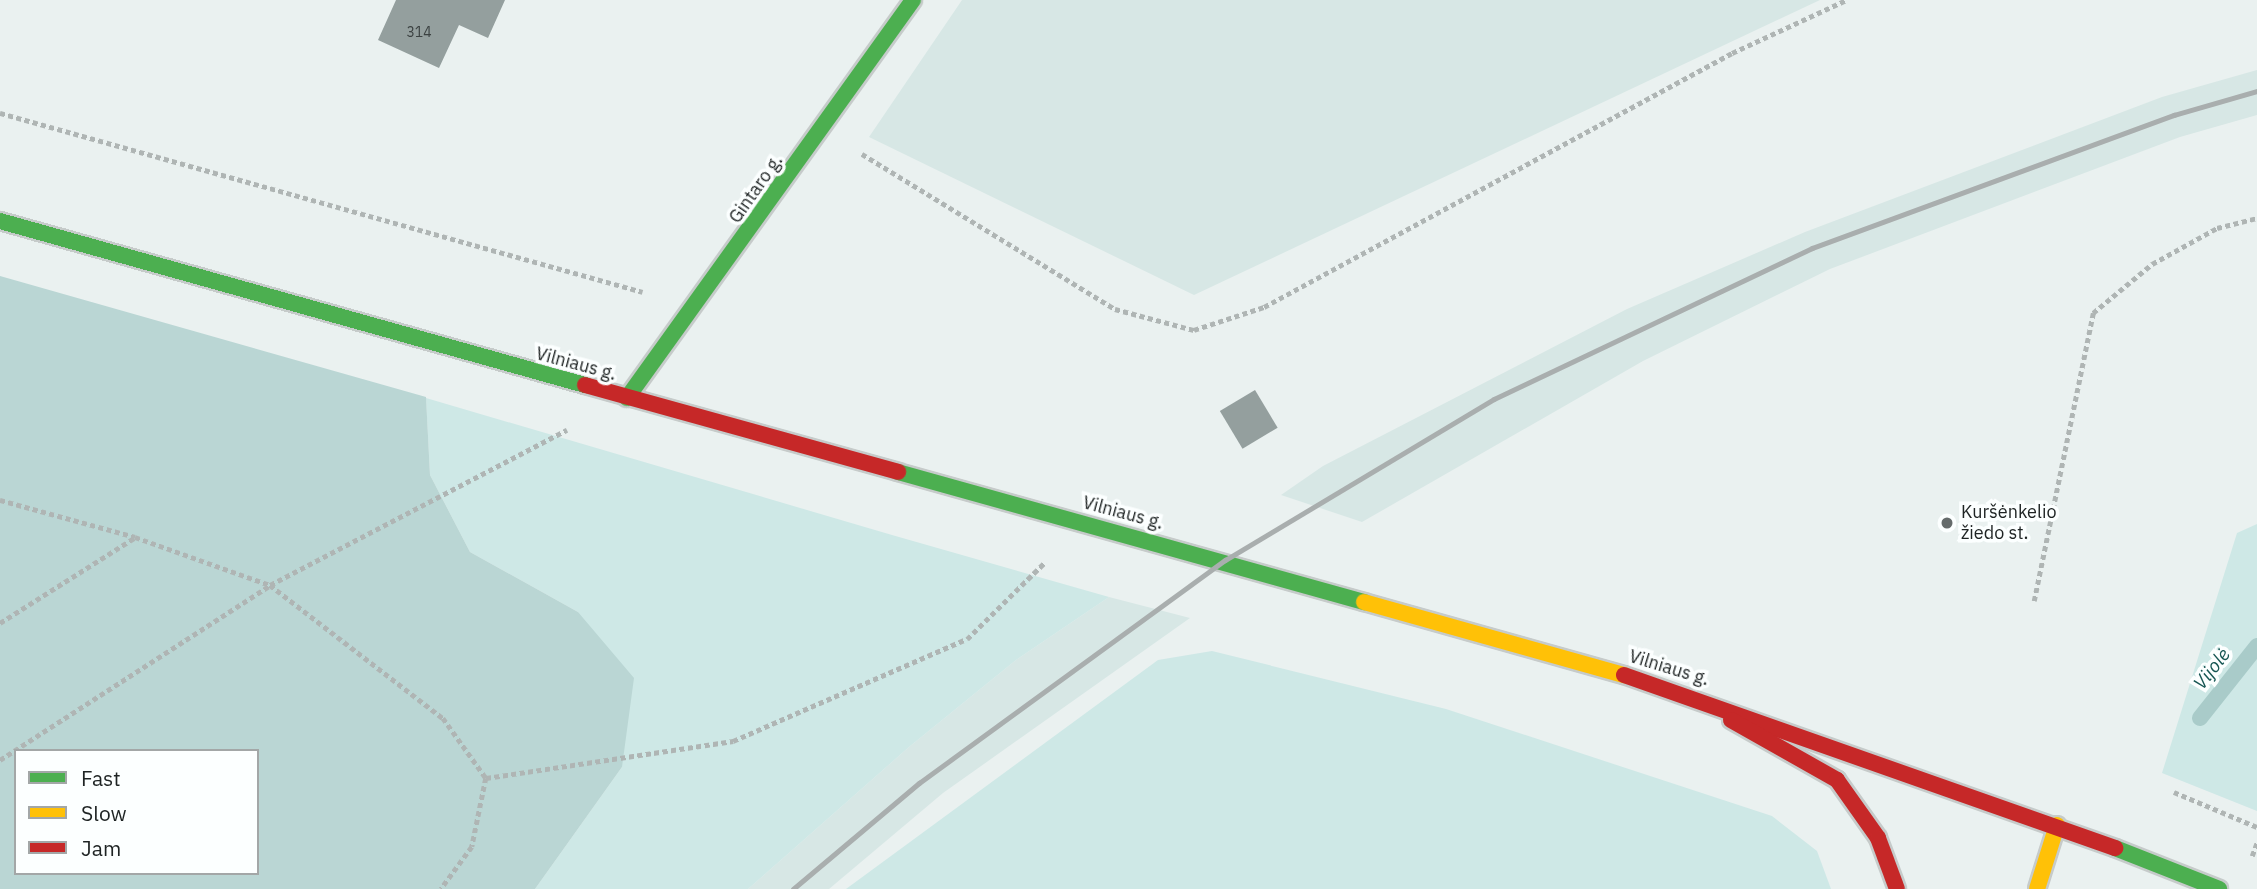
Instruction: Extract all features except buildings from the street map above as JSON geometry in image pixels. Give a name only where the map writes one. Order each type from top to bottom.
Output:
[{"type":"main road","name":"Gintaro g.","points":[[627,398],[697,307],[914,0]]},
{"type":"main road","name":"Vilniaus g.","points":[[1,221],[1678,690],[2057,825],[2219,889]]},
{"type":"main road","points":[[1678,690],[1838,780],[1878,838],[1897,889]]},
{"type":"main road","points":[[2037,889],[2057,825]]},
{"type":"path","points":[[822,129],[1115,309],[1194,330],[1264,307],[1732,53],[1846,0]]},
{"type":"path","points":[[0,113],[697,307]]},
{"type":"path","points":[[2034,601],[2093,313],[2152,264],[2217,229],[2257,218]]},
{"type":"path","points":[[17,749],[270,585],[627,398]]},
{"type":"path","points":[[0,500],[135,537],[270,585],[443,718],[486,778],[472,847],[441,889]]},
{"type":"path","points":[[486,778],[733,741],[967,639],[1085,523]]},
{"type":"path","points":[[0,623],[135,537]]},
{"type":"path","points":[[2174,792],[2257,827]]},
{"type":"shaded area","points":[[962,0],[1820,0],[1194,295],[869,137]]},
{"type":"shaded area","points":[[2257,70],[2257,115],[2180,137],[1830,269],[1643,361],[1362,522],[1281,495],[1323,466],[1627,309],[1805,232],[2162,97]]},
{"type":"shaded area","points":[[0,276],[426,397],[430,475],[470,552],[578,612],[634,678],[622,767],[535,889],[0,889]]},
{"type":"shaded area","points":[[426,398],[1109,597],[1016,660],[909,747],[748,889],[535,889],[622,767],[578,612],[470,552],[430,475]]},
{"type":"shaded area","points":[[2257,524],[2257,811],[2162,773],[2237,533]]},
{"type":"shaded area","points":[[1109,597],[1190,618],[943,793],[829,889],[748,889],[909,747],[1016,660]]},
{"type":"shaded area","points":[[1212,651],[1446,709],[1772,816],[1817,851],[1831,889],[846,889],[1158,660]]},
{"type":"waterway","name":"Vijolė","points":[[2200,718],[2257,646]]},
{"type":"railway","points":[[793,889],[919,783],[1225,560],[1494,399],[1812,248],[2174,115],[2257,91]]},
{"type":"traffic: fast","points":[[627,398],[913,0]]},
{"type":"traffic: fast","points":[[0,221],[585,385]]},
{"type":"traffic: fast","points":[[898,472],[1364,602]]},
{"type":"traffic: fast","points":[[2115,848],[2219,889]]},
{"type":"traffic: slow","points":[[1364,602],[1624,675]]},
{"type":"traffic: slow","points":[[2037,889],[2057,825]]},
{"type":"traffic: jam","points":[[585,385],[898,472]]},
{"type":"traffic: jam","points":[[1624,675],[2115,848]]},
{"type":"traffic: jam","points":[[1731,720],[1837,780],[1878,838],[1897,889]]},
{"type":"place","name":"Kuršėnkelio žiedo st.","points":[[1947,523]]}]
